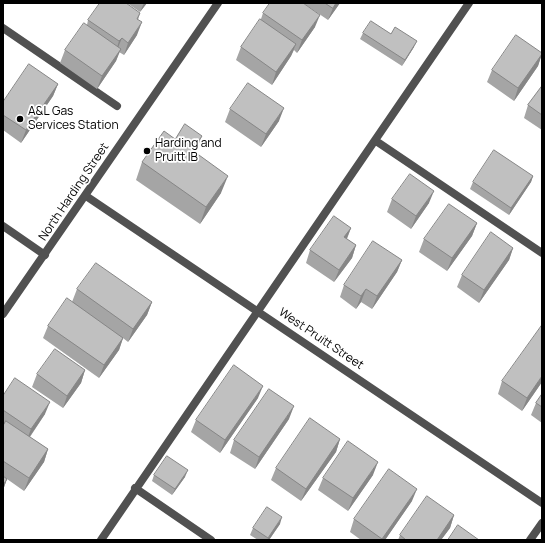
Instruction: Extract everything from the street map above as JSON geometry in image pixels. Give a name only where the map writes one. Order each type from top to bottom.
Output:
[{"type":"street","name":"North Harding Street","points":[[3,314],[218,3]]},
{"type":"street","points":[[101,540],[135,488],[259,312],[469,3]]},
{"type":"street","points":[[3,28],[117,106]]},
{"type":"street","points":[[376,141],[542,253]]},
{"type":"street","name":"West Pruitt Street","points":[[86,196],[542,503]]},
{"type":"street","points":[[3,226],[45,255]]},
{"type":"street","points":[[135,488],[211,540]]},
{"type":"street","points":[[530,540],[542,523]]},
{"type":"building","points":[[100,3],[126,3],[140,13],[137,19],[142,22],[128,43],[122,38],[119,41],[88,20]]},
{"type":"building","points":[[270,3],[303,3],[320,15],[302,40],[263,13]]},
{"type":"building","points":[[325,3],[336,3],[333,8]]},
{"type":"building","points":[[260,19],[296,44],[276,72],[241,47]]},
{"type":"building","points":[[371,21],[391,34],[395,27],[417,41],[405,60],[363,33]]},
{"type":"building","points":[[84,23],[121,49],[102,76],[65,50]]},
{"type":"building","points":[[516,35],[542,53],[518,88],[492,70]]},
{"type":"building","name":"A&L Gas Services Station","points":[[29,64],[58,84],[26,130],[3,115],[3,102]]},
{"type":"building","points":[[248,83],[284,108],[266,134],[230,109]]},
{"type":"building","points":[[542,86],[542,115],[528,105]]},
{"type":"building","points":[[185,124],[202,136],[192,150],[228,176],[206,207],[142,162],[164,131],[175,139]]},
{"type":"building","points":[[494,150],[533,176],[511,208],[473,182]]},
{"type":"building","points":[[410,174],[434,191],[416,216],[392,199]]},
{"type":"building","points":[[449,204],[477,223],[452,258],[424,239]]},
{"type":"building","points":[[334,216],[351,228],[344,237],[356,245],[339,270],[310,250]]},
{"type":"building","points":[[491,232],[513,248],[484,290],[462,275]]},
{"type":"building","points":[[373,241],[402,260],[377,296],[366,289],[361,296],[344,285]]},
{"type":"building","points":[[96,263],[152,302],[133,329],[77,289]]},
{"type":"building","points":[[67,298],[123,338],[104,365],[48,326]]},
{"type":"building","points":[[542,325],[542,376],[527,398],[502,381]]},
{"type":"building","points":[[55,349],[85,370],[67,396],[37,374]]},
{"type":"building","points":[[234,365],[263,386],[225,440],[196,420]]},
{"type":"building","points":[[15,378],[50,402],[31,429],[3,410],[3,396]]},
{"type":"building","points":[[269,389],[294,406],[259,457],[234,440]]},
{"type":"building","points":[[542,394],[542,407],[536,403]]},
{"type":"building","points":[[310,418],[340,439],[306,489],[276,468]]},
{"type":"building","points":[[6,421],[48,449],[29,478],[3,461],[3,426]]},
{"type":"building","points":[[348,441],[378,462],[353,498],[323,478]]},
{"type":"building","points":[[167,456],[188,470],[175,489],[154,475]]},
{"type":"building","points":[[389,469],[417,489],[382,539],[354,519]]},
{"type":"building","points":[[3,476],[7,479],[3,485]]},
{"type":"building","points":[[427,496],[454,515],[437,540],[406,540],[400,535]]},
{"type":"building","points":[[267,507],[282,517],[268,538],[253,528]]},
{"type":"building","points":[[458,525],[479,540],[448,540]]},
{"type":"place","name":"A&L Gas Services Station","points":[[20,119]]},
{"type":"place","name":"Harding and Pruitt IB","points":[[147,151]]}]
